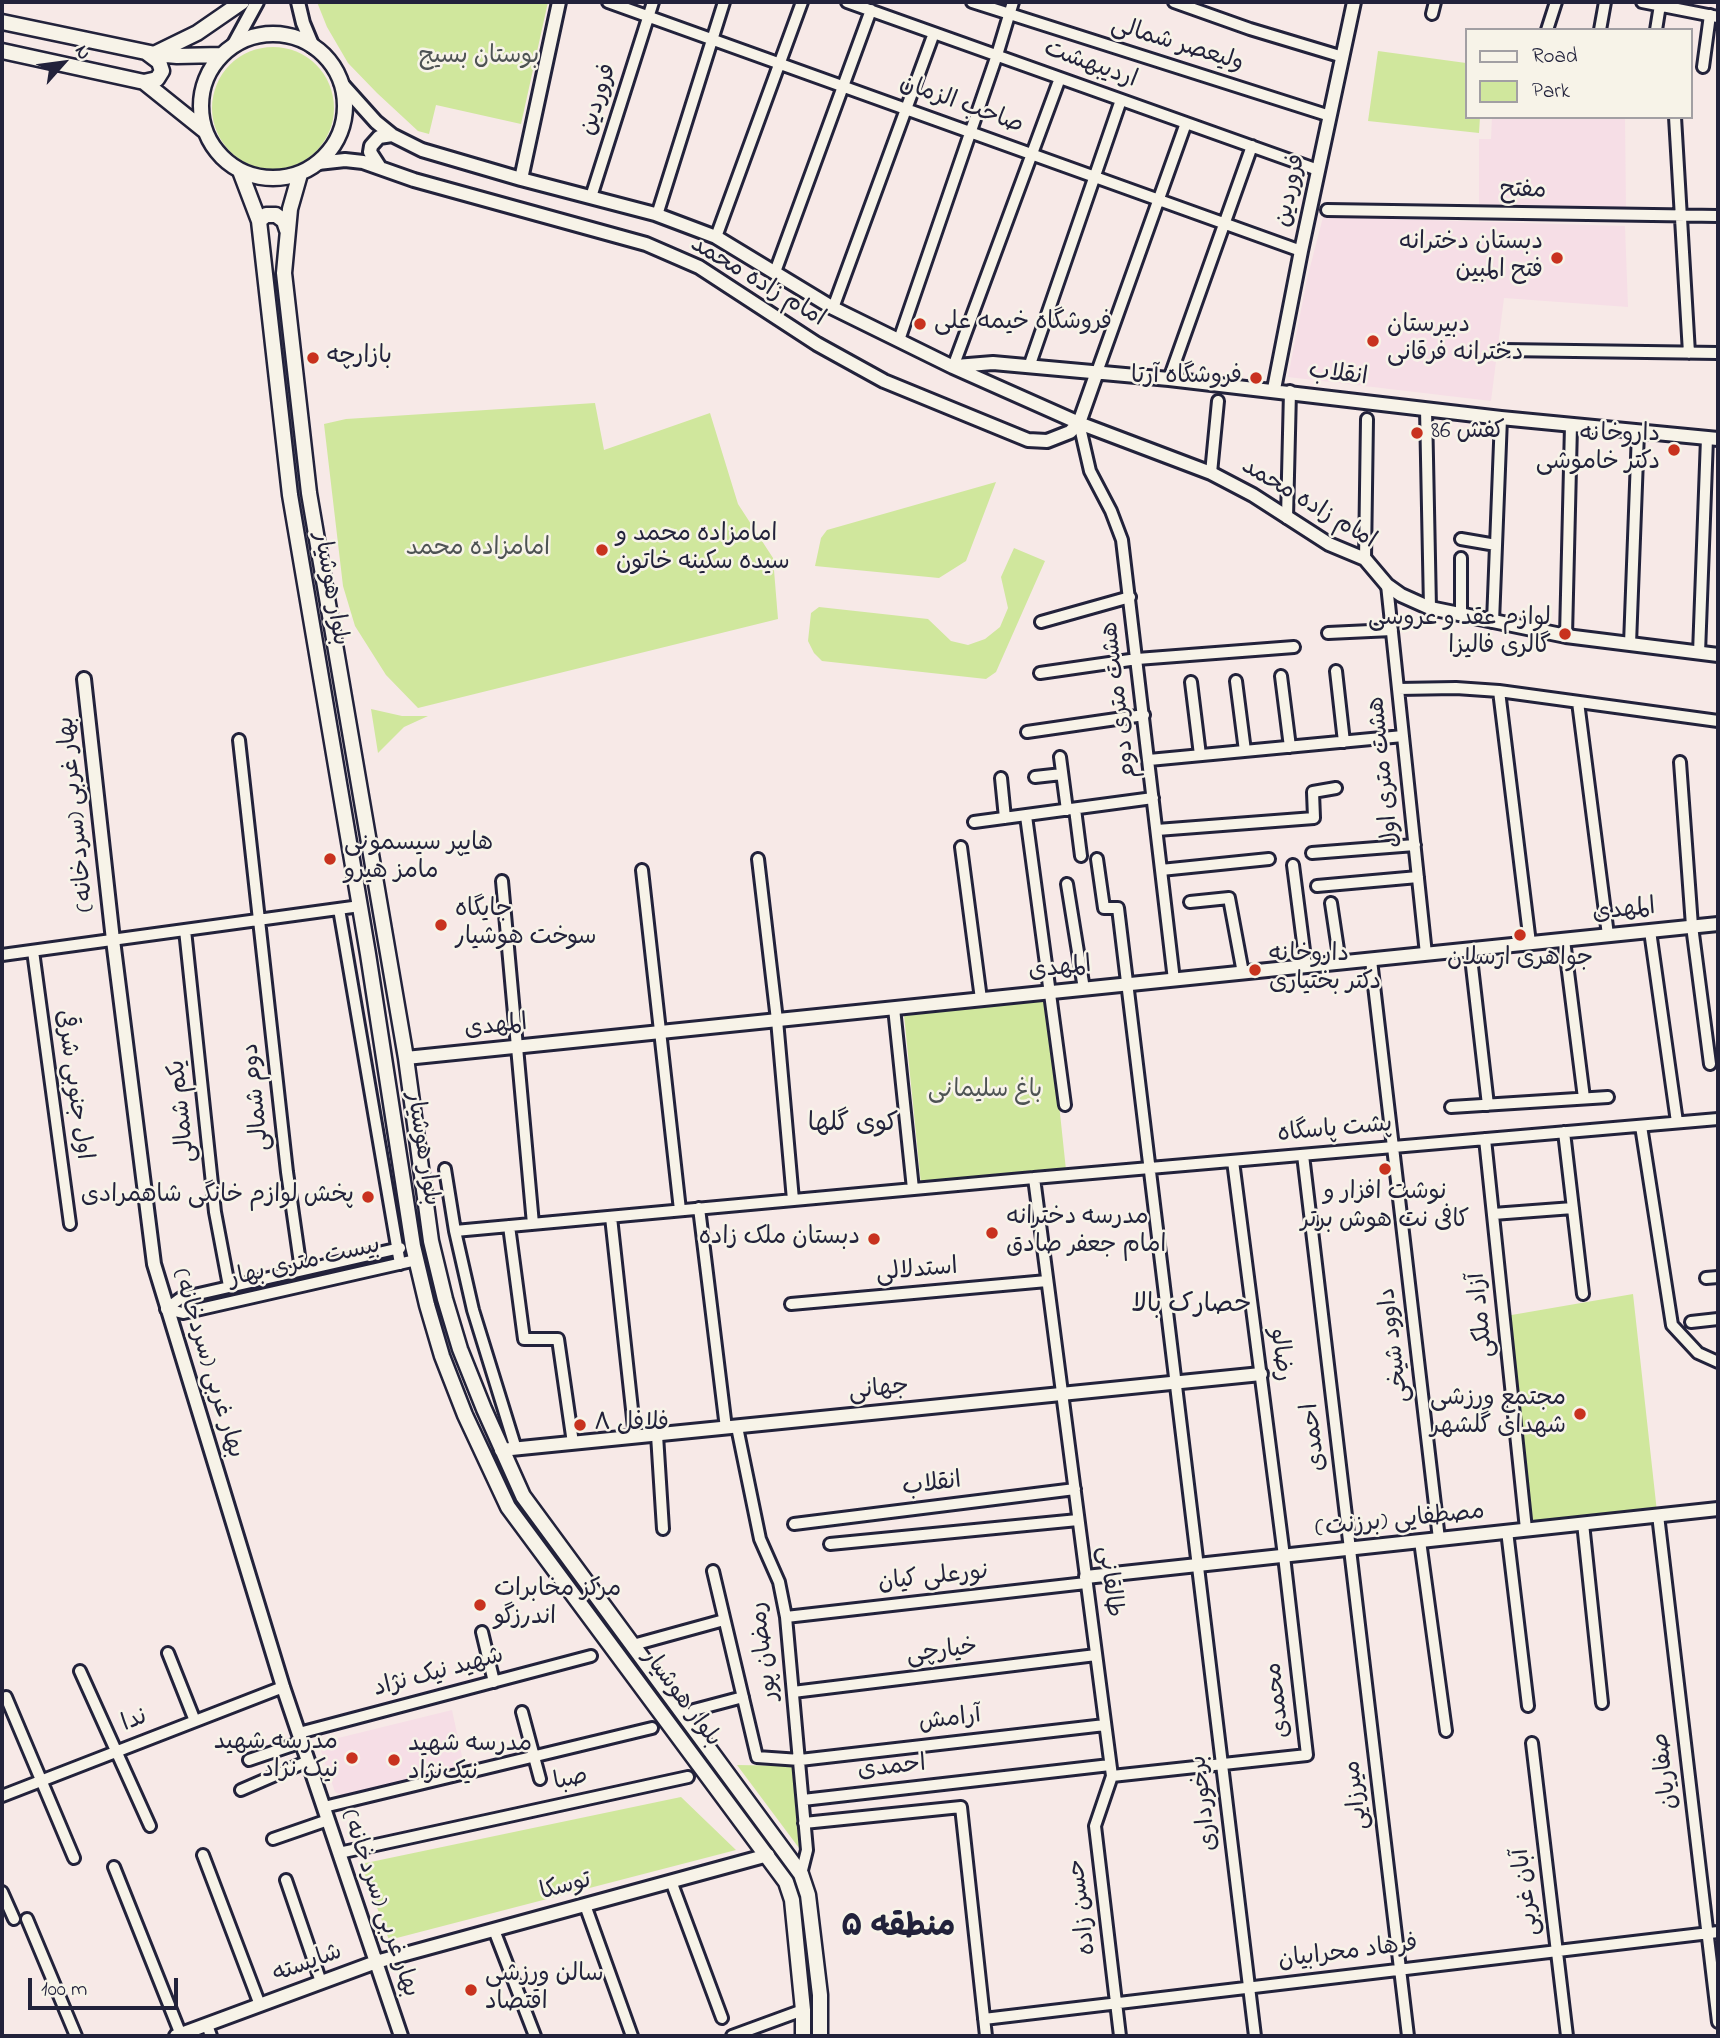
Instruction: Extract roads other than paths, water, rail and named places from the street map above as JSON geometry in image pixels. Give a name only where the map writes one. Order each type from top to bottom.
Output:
[{"type":"main road","points":[[149,52],[197,33],[242,2]]},
{"type":"main road","points":[[2,22],[177,56],[227,51],[256,37],[281,35],[298,39],[313,47],[330,63],[341,83],[345,112],[342,127],[332,147],[318,163],[300,174],[280,178],[260,177],[240,171],[214,147],[205,131],[201,115],[203,90],[212,68],[227,51]]},
{"type":"main road","points":[[2,51],[144,82],[157,79],[162,71],[159,62],[149,52]]},
{"type":"main road","points":[[144,82],[205,131]]},
{"type":"main road","name":"بلوار هوشیار","points":[[240,171],[260,221],[290,495],[360,906],[413,1245],[442,1356],[465,1415],[508,1507],[786,1882],[793,1900],[803,2036]]},
{"type":"main road","name":"بلوار هوشیار","points":[[300,174],[287,230],[284,273],[309,493],[406,1059],[431,1241],[450,1316],[460,1349],[509,1450],[523,1496],[801,1874],[808,1895],[820,1995],[820,2036]]},
{"type":"main road","points":[[260,221],[266,215],[276,215],[284,220],[287,230]]},
{"type":"main road","points":[[591,1617],[600,1616],[606,1608]]},
{"type":"main road","points":[[613,1647],[616,1638],[630,1641]]},
{"type":"street","points":[[227,51],[257,2]]},
{"type":"street","points":[[298,2],[313,47]]},
{"type":"street","points":[[521,179],[539,85],[559,2]]},
{"type":"street","name":"صاحب الزمان","points":[[608,2],[1301,251]]},
{"type":"street","name":"فروردین","points":[[591,197],[653,2]]},
{"type":"street","points":[[657,215],[724,2]]},
{"type":"street","points":[[716,237],[802,2]]},
{"type":"street","name":"اردیبهشت","points":[[848,2],[1318,170]]},
{"type":"street","name":"ولیعصر شمالی","points":[[972,2],[1330,116]]},
{"type":"street","points":[[899,340],[1013,2]]},
{"type":"street","points":[[1174,2],[1250,29],[1343,57]]},
{"type":"street","name":"فروردین","points":[[1274,390],[1354,2]]},
{"type":"street","points":[[1432,14],[1435,2]]},
{"type":"street","points":[[1548,28],[1556,2]]},
{"type":"street","points":[[1600,28],[1605,2]]},
{"type":"street","points":[[1642,2],[1687,6],[1714,16],[1703,67]]},
{"type":"street","points":[[1656,28],[1660,5]]},
{"type":"street","points":[[775,272],[871,10]]},
{"type":"street","points":[[833,308],[934,33]]},
{"type":"street","points":[[953,367],[1060,78]]},
{"type":"street","name":"امام زاده محمد","points":[[341,83],[391,135],[422,150],[657,215],[716,237],[833,308],[953,367],[1079,423],[1211,473],[1253,495],[1329,544],[1366,559],[1387,585],[1401,595],[1430,608],[1566,636],[1718,655]]},
{"type":"street","points":[[1029,367],[1121,100]]},
{"type":"street","points":[[1675,119],[1689,353]]},
{"type":"street","points":[[1079,423],[1186,123]]},
{"type":"street","points":[[379,166],[370,152],[371,146],[379,137],[391,135]]},
{"type":"street","points":[[1169,379],[1252,146]]},
{"type":"street","name":"امام زاده محمد","points":[[318,163],[345,160],[379,166],[414,180],[646,244],[699,267],[817,344],[884,381],[1028,440],[1047,441],[1061,437],[1079,423]]},
{"type":"street","name":"مفتح","points":[[1326,210],[1718,216]]},
{"type":"street","points":[[1503,350],[1718,353]]},
{"type":"street","name":"انقلاب","points":[[953,367],[993,363],[1097,372],[1290,391],[1501,418],[1713,438]]},
{"type":"street","points":[[1287,518],[1290,391]]},
{"type":"street","points":[[1211,473],[1218,401]]},
{"type":"street","points":[[1426,409],[1430,608]]},
{"type":"street","points":[[1493,622],[1501,418]]},
{"type":"street","points":[[1366,559],[1367,419]]},
{"type":"street","name":"هشت متری دوم","points":[[1079,423],[1090,471],[1111,511],[1122,540],[1174,980]]},
{"type":"street","points":[[1566,636],[1571,425]]},
{"type":"street","points":[[1630,644],[1638,432]]},
{"type":"street","points":[[1699,653],[1713,438]]},
{"type":"street","points":[[1461,539],[1496,545]]},
{"type":"street","points":[[1461,558],[1461,615]]},
{"type":"street","name":"هشت متری اول","points":[[1387,585],[1426,954]]},
{"type":"street","points":[[1041,622],[1130,597]]},
{"type":"street","points":[[1328,633],[1392,630]]},
{"type":"street","points":[[1040,673],[1137,659],[1294,647]]},
{"type":"street","points":[[1336,671],[1345,742]]},
{"type":"street","points":[[1281,676],[1290,747]]},
{"type":"street","name":"بهار غربی (سردخانه)","points":[[84,679],[113,940],[154,1264],[283,1687],[401,2036]]},
{"type":"street","points":[[1236,681],[1245,751]]},
{"type":"street","points":[[1191,682],[1200,755]]},
{"type":"street","points":[[1398,689],[1457,688],[1500,691],[1718,721]]},
{"type":"street","points":[[1500,691],[1530,943]]},
{"type":"street","points":[[1578,702],[1608,935]]},
{"type":"street","points":[[1027,732],[1144,715]]},
{"type":"street","points":[[1149,760],[1403,736]]},
{"type":"street","name":"دوم شمالی","points":[[239,740],[287,1172],[301,1270]]},
{"type":"street","points":[[1060,757],[1081,856]]},
{"type":"street","points":[[1680,762],[1692,926],[1710,1064]]},
{"type":"street","points":[[1035,777],[1062,774]]},
{"type":"street","points":[[1001,778],[1004,818]]},
{"type":"street","points":[[1157,830],[1314,818],[1313,792],[1336,788]]},
{"type":"street","points":[[974,822],[1153,799]]},
{"type":"street","points":[[1026,816],[1065,1105]]},
{"type":"street","points":[[1312,853],[1415,845]]},
{"type":"street","points":[[961,847],[981,999]]},
{"type":"street","points":[[758,859],[777,1020],[793,1200]]},
{"type":"street","name":"برخورداری","points":[[1097,859],[1104,908],[1118,908],[1255,2036]]},
{"type":"street","points":[[1161,870],[1269,859]]},
{"type":"street","points":[[1293,865],[1306,966]]},
{"type":"street","points":[[642,870],[680,1210]]},
{"type":"street","points":[[1317,886],[1418,877]]},
{"type":"street","points":[[502,881],[533,1224]]},
{"type":"street","points":[[1067,884],[1084,989]]},
{"type":"street","points":[[1190,902],[1229,898],[1242,973]]},
{"type":"street","points":[[1331,902],[1340,963]]},
{"type":"street","points":[[2,955],[360,906]]},
{"type":"street","points":[[339,909],[400,1264]]},
{"type":"street","name":"المهدی","points":[[406,1059],[1718,924]]},
{"type":"street","name":"یکم شمالی","points":[[185,930],[215,1212],[229,1286]]},
{"type":"street","points":[[1650,931],[1677,1122]]},
{"type":"street","points":[[1564,940],[1584,1098]]},
{"type":"street","points":[[1470,949],[1488,1105]]},
{"type":"street","name":"اول جنوبی شرقی","points":[[33,951],[70,1224]]},
{"type":"street","points":[[1371,960],[1394,1147]]},
{"type":"street","points":[[894,1008],[913,1189]]},
{"type":"street","points":[[1451,1107],[1608,1097]]},
{"type":"street","name":"پشت پاسگاه","points":[[1034,1178],[1718,1119]]},
{"type":"street","points":[[1640,1126],[1672,1325],[1698,1353],[1718,1362]]},
{"type":"street","points":[[1563,1132],[1583,1294]]},
{"type":"street","name":"آزاد ملکی","points":[[1485,1139],[1526,1529]]},
{"type":"street","name":"داوود شیخی","points":[[1394,1147],[1439,1539]]},
{"type":"street","name":"احمدی","points":[[1303,1155],[1350,1548]]},
{"type":"street","name":"رضالو","points":[[1233,1161],[1284,1556]]},
{"type":"street","points":[[445,1169],[455,1231],[509,1450]]},
{"type":"street","points":[[455,1231],[1034,1178]]},
{"type":"street","name":"طالقانی","points":[[1034,1178],[1111,1770]]},
{"type":"street","name":"رمضان پور","points":[[699,1208],[732,1427],[760,1539],[779,1582],[786,1617],[807,1850],[801,1874]]},
{"type":"street","points":[[1493,1214],[1573,1208]]},
{"type":"street","points":[[611,1217],[635,1437]]},
{"type":"street","points":[[509,1226],[524,1339],[558,1339],[573,1443]]},
{"type":"street","name":"بیست متری بهار","points":[[166,1309],[181,1298],[413,1245]]},
{"type":"street","name":"بیست متری بهار","points":[[166,1309],[183,1313],[416,1261]]},
{"type":"street","points":[[1706,1278],[1718,1277]]},
{"type":"street","name":"استدلالی","points":[[791,1304],[1047,1281]]},
{"type":"street","points":[[450,1316],[473,1310]]},
{"type":"street","points":[[1691,1322],[1718,1319]]},
{"type":"street","name":"جهانی","points":[[509,1450],[1261,1374]]},
{"type":"street","points":[[657,1435],[663,1529]]},
{"type":"street","name":"انقلاب","points":[[794,1524],[1074,1489]]},
{"type":"street","name":"مصطفایی (برزنت)","points":[[1086,1580],[1350,1548],[1718,1509]]},
{"type":"street","name":"صفاریان","points":[[1658,1515],[1713,1932],[1718,2022]]},
{"type":"street","points":[[830,1544],[1079,1520]]},
{"type":"street","points":[[1583,1523],[1602,1703]]},
{"type":"street","points":[[1507,1531],[1528,1706]]},
{"type":"street","points":[[1420,1541],[1447,1731]]},
{"type":"street","name":"میرزایی","points":[[1350,1548],[1408,2036]]},
{"type":"street","name":"محمدی","points":[[1222,1764],[1307,1755],[1284,1556]]},
{"type":"street","points":[[713,1571],[757,1757],[800,1760]]},
{"type":"street","name":"نورعلی کیان","points":[[786,1617],[1086,1580]]},
{"type":"street","points":[[630,1641],[723,1620]]},
{"type":"street","points":[[482,1632],[494,1682]]},
{"type":"street","points":[[168,1653],[195,1721]]},
{"type":"street","name":"شهید نیک نژاد","points":[[249,1760],[300,1737],[591,1656]]},
{"type":"street","name":"خیارچی","points":[[793,1692],[1096,1656]]},
{"type":"street","points":[[80,1671],[150,1826]]},
{"type":"street","name":"ندا","points":[[2,1796],[283,1687]]},
{"type":"street","points":[[6,1697],[74,1858]]},
{"type":"street","points":[[694,1710],[743,1697]]},
{"type":"street","points":[[522,1712],[540,1779]]},
{"type":"street","name":"آرامش","points":[[800,1760],[1105,1725]]},
{"type":"street","points":[[273,1839],[326,1814],[533,1755],[653,1728]]},
{"type":"street","name":"آبان غربی","points":[[1532,1743],[1567,2036]]},
{"type":"street","points":[[241,1790],[308,1761]]},
{"type":"street","name":"احمدی","points":[[803,1800],[1111,1770],[1222,1764]]},
{"type":"street","name":"حسن زاده","points":[[1111,1770],[1096,1826],[1120,2036]]},
{"type":"street","name":"صبا","points":[[339,1853],[688,1777]]},
{"type":"street","points":[[804,1824],[961,1807],[986,2036]]},
{"type":"street","points":[[203,1855],[261,2005]]},
{"type":"street","name":"توسکا","points":[[376,1962],[768,1855]]},
{"type":"street","points":[[114,1867],[178,2036]]},
{"type":"street","points":[[286,1881],[321,1982]]},
{"type":"street","points":[[671,1881],[722,2018]]},
{"type":"street","points":[[2,1892],[14,1919]]},
{"type":"street","points":[[585,1905],[632,2036]]},
{"type":"street","points":[[27,1919],[76,2036]]},
{"type":"street","points":[[494,1930],[535,2036]]},
{"type":"street","name":"فرهاد محرابیان","points":[[984,2019],[1713,1932]]},
{"type":"street","name":"شایسته","points":[[178,2036],[209,2031],[261,2005],[376,1962]]},
{"type":"street","points":[[732,2036],[803,2010]]},
{"type":"place","name":"دبستان دخترانه فتح المبین","points":[[1557,258]]},
{"type":"place","name":"فروشگاه خیمه علی","points":[[920,324]]},
{"type":"place","name":"دبیرستان دخترانه فرقانی","points":[[1373,341]]},
{"type":"place","name":"بازارچه","points":[[313,358]]},
{"type":"place","name":"فروشگاه آرتا","points":[[1256,378]]},
{"type":"place","name":"کفش 86","points":[[1417,433]]},
{"type":"place","name":"داروخانه دکتر خاموشی","points":[[1674,450]]},
{"type":"place","name":"امامزاده محمد و سیده سکینه خاتون","points":[[602,550]]},
{"type":"place","name":"لوازم عقد و عروسی گالری فالیزا","points":[[1565,634]]},
{"type":"place","name":"هایپر سیسمونی مامز هیرو","points":[[330,859]]},
{"type":"place","name":"جایگاه سوخت هوشیار","points":[[441,925]]},
{"type":"place","name":"جواهری ارسلان","points":[[1520,935]]},
{"type":"place","name":"داروخانه دکتر بختیاری","points":[[1255,970]]},
{"type":"place","name":"نوشت افزار و کافی نت هوش برتر","points":[[1385,1169]]},
{"type":"place","name":"پخش لوازم خانگی شاهمرادی","points":[[368,1197]]},
{"type":"place","name":"مدرسه دخترانه امام جعفر صادق","points":[[992,1233]]},
{"type":"place","name":"دبستان ملک زاده","points":[[874,1239]]},
{"type":"place","name":"مجتمع ورزشی شهدای گلشهر","points":[[1580,1414]]},
{"type":"place","name":"فلافل ۸","points":[[580,1425]]},
{"type":"place","name":"مرکز مخابرات اندرزگو","points":[[480,1605]]},
{"type":"place","name":"مدرسه شهید نیک نژاد","points":[[352,1758]]},
{"type":"place","name":"مدرسه شهید نیک‌نژاد","points":[[394,1760]]},
{"type":"place","name":"سالن ورزشی اقتصاد","points":[[471,1990]]},
{"type":"district","name":"کوی گلها","points":[[853,1126]]},
{"type":"district","name":"حصارک بالا","points":[[1191,1307]]},
{"type":"district","name":"منطقه ۵","points":[[898,1930]]},
{"type":"park label","name":"بوستان بسیج","points":[[479,58]]},
{"type":"park label","name":"امامزاده محمد","points":[[478,550]]},
{"type":"park label","name":"باغ سلیمانی","points":[[985,1092]]}]
